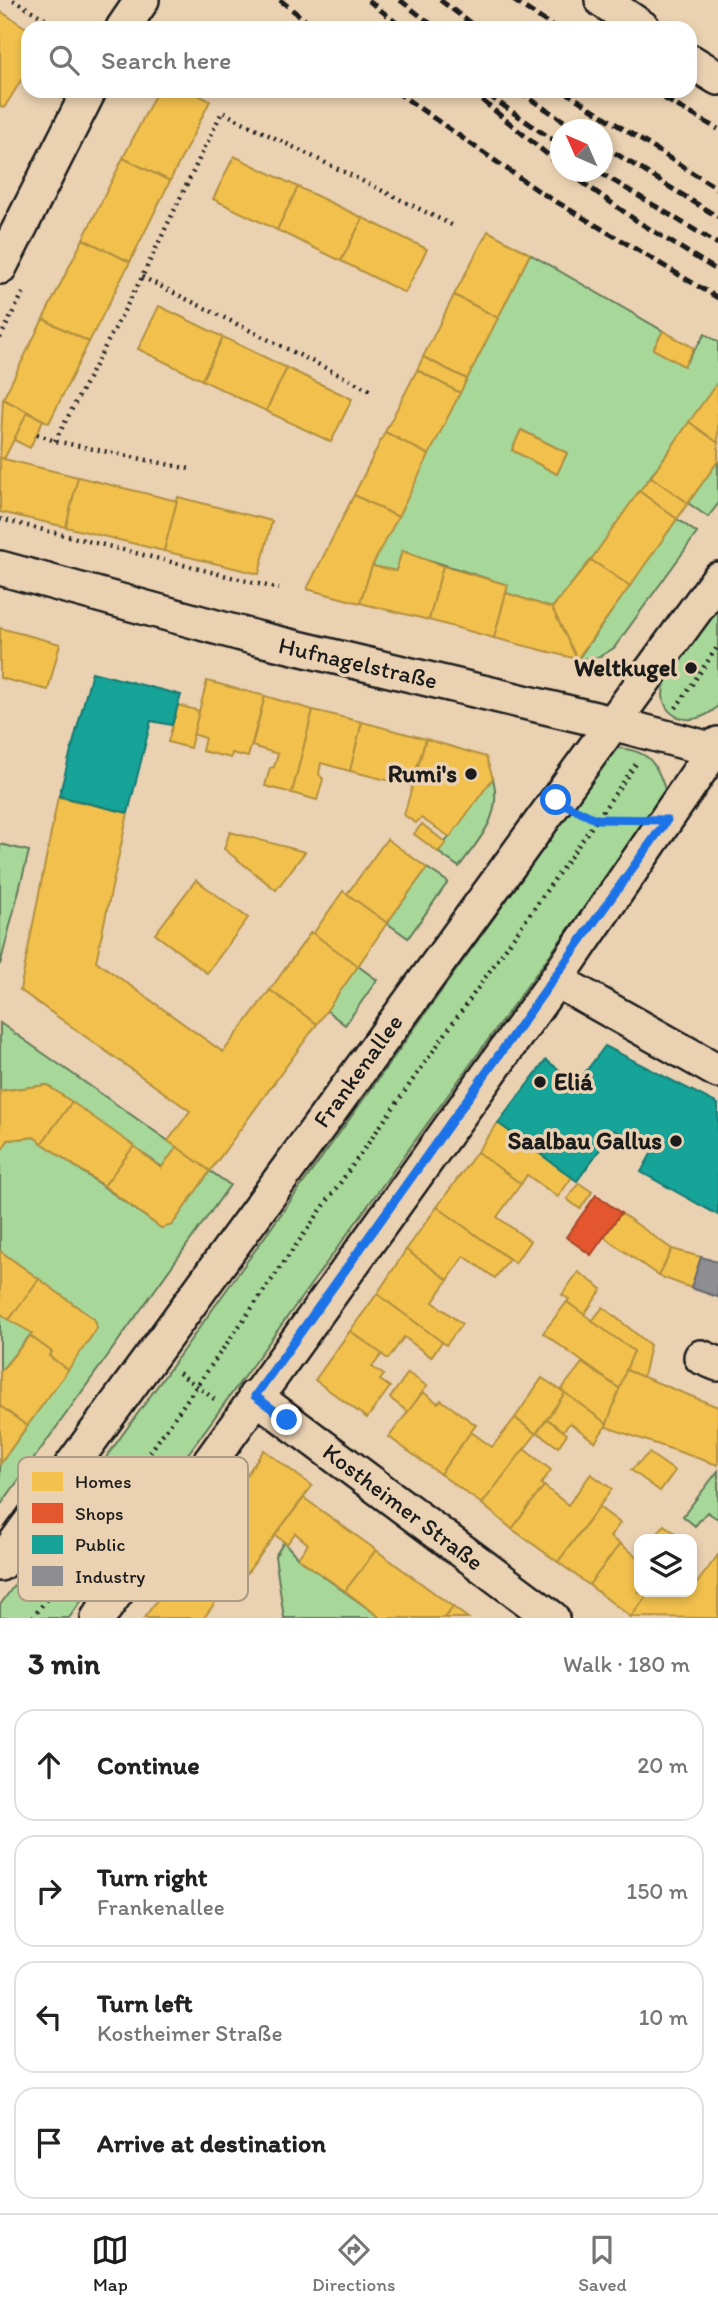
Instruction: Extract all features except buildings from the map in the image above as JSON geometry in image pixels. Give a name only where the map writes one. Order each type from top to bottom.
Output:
[{"type":"street","points":[[128,21],[142,0]]},
{"type":"street","points":[[603,0],[633,21]]},
{"type":"street","points":[[697,65],[718,78]]},
{"type":"street","points":[[0,267],[85,98]]},
{"type":"street","name":"Hufnagelstraße","points":[[0,568],[256,638],[717,748]]},
{"type":"street","name":"Frankenallee","points":[[78,1457],[718,579]]},
{"type":"street","points":[[212,1457],[556,980],[717,748]]},
{"type":"street","points":[[556,980],[718,1071]]},
{"type":"street","name":"Kostheimer Straße","points":[[255,1396],[552,1618]]},
{"type":"street","name":"Frankenallee","points":[[0,1564],[18,1539]]},
{"type":"street","points":[[98,1618],[110,1601]]},
{"type":"path","points":[[13,0],[49,21]]},
{"type":"path","points":[[55,441],[142,277],[222,112],[454,226]]},
{"type":"path","points":[[142,277],[374,392]]},
{"type":"path","points":[[37,434],[55,441],[190,469]]},
{"type":"path","points":[[0,519],[279,589]]},
{"type":"path","points":[[145,1457],[595,819],[658,736],[718,646]]},
{"type":"path","points":[[556,800],[595,819],[667,820]]},
{"type":"path","points":[[33,1618],[45,1601]]},
{"type":"green space","points":[[530,254],[663,331],[654,349],[684,366],[705,334],[718,342],[718,382],[591,560],[552,608],[506,593],[507,585],[402,551],[396,571],[372,566]],"holes":[[[521,430],[567,453],[557,474],[512,450]]]},
{"type":"green space","points":[[718,461],[718,504],[708,517],[688,503]]},
{"type":"green space","points":[[677,519],[697,533],[614,648],[599,657],[578,659]]},
{"type":"green space","points":[[718,607],[718,706],[707,715],[695,719],[675,716],[664,700],[668,677]]},
{"type":"green space","points":[[616,748],[644,755],[655,766],[666,792],[186,1457],[106,1457]]},
{"type":"green space","points":[[493,778],[495,804],[488,826],[459,867],[438,852]]},
{"type":"green space","points":[[0,844],[29,851],[0,965]]},
{"type":"green space","points":[[427,868],[448,882],[408,938],[387,923]]},
{"type":"green space","points":[[358,966],[377,980],[345,1025],[326,1010]]},
{"type":"green space","points":[[0,1023],[177,1147],[162,1167],[47,1085],[0,1091]]},
{"type":"green space","points":[[34,1137],[161,1228],[172,1225],[210,1171],[230,1185],[35,1457],[18,1457],[18,1481],[0,1506],[0,1464],[97,1328],[94,1319],[0,1251],[0,1152],[8,1140]]},
{"type":"green space","points":[[0,1313],[32,1333],[0,1372]]},
{"type":"green space","points":[[718,1471],[718,1519],[707,1512],[695,1526],[683,1516]]},
{"type":"green space","points":[[284,1542],[298,1558],[381,1618],[284,1618],[275,1556]]},
{"type":"green space","points":[[18,1580],[18,1601],[81,1601],[69,1618],[0,1618],[0,1605]]},
{"type":"railway","points":[[280,0],[306,21]]},
{"type":"railway","points":[[368,0],[394,21]]},
{"type":"railway","points":[[400,0],[427,21]]},
{"type":"railway","points":[[440,0],[468,21]]},
{"type":"railway","points":[[513,0],[544,21]]},
{"type":"railway","points":[[405,98],[540,192],[718,298]]},
{"type":"railway","points":[[479,98],[550,157]]},
{"type":"railway","points":[[492,98],[550,138]]},
{"type":"railway","points":[[529,98],[561,119]]},
{"type":"railway","points":[[575,98],[718,189]]},
{"type":"railway","points":[[663,98],[718,129]]},
{"type":"railway","points":[[613,152],[718,217]]},
{"type":"railway","points":[[613,180],[718,244]]},
{"type":"railway","points":[[582,182],[637,221],[718,271]]},
{"type":"place","name":"Weltkugel","points":[[691,668]]},
{"type":"place","name":"Rumi's","points":[[471,774]]},
{"type":"place","name":"Eliá","points":[[540,1082]]},
{"type":"place","name":"Saalbau Gallus","points":[[676,1141]]},
{"type":"route","points":[[287,1420],[255,1396],[556,980],[667,820],[595,819],[556,800]]}]
